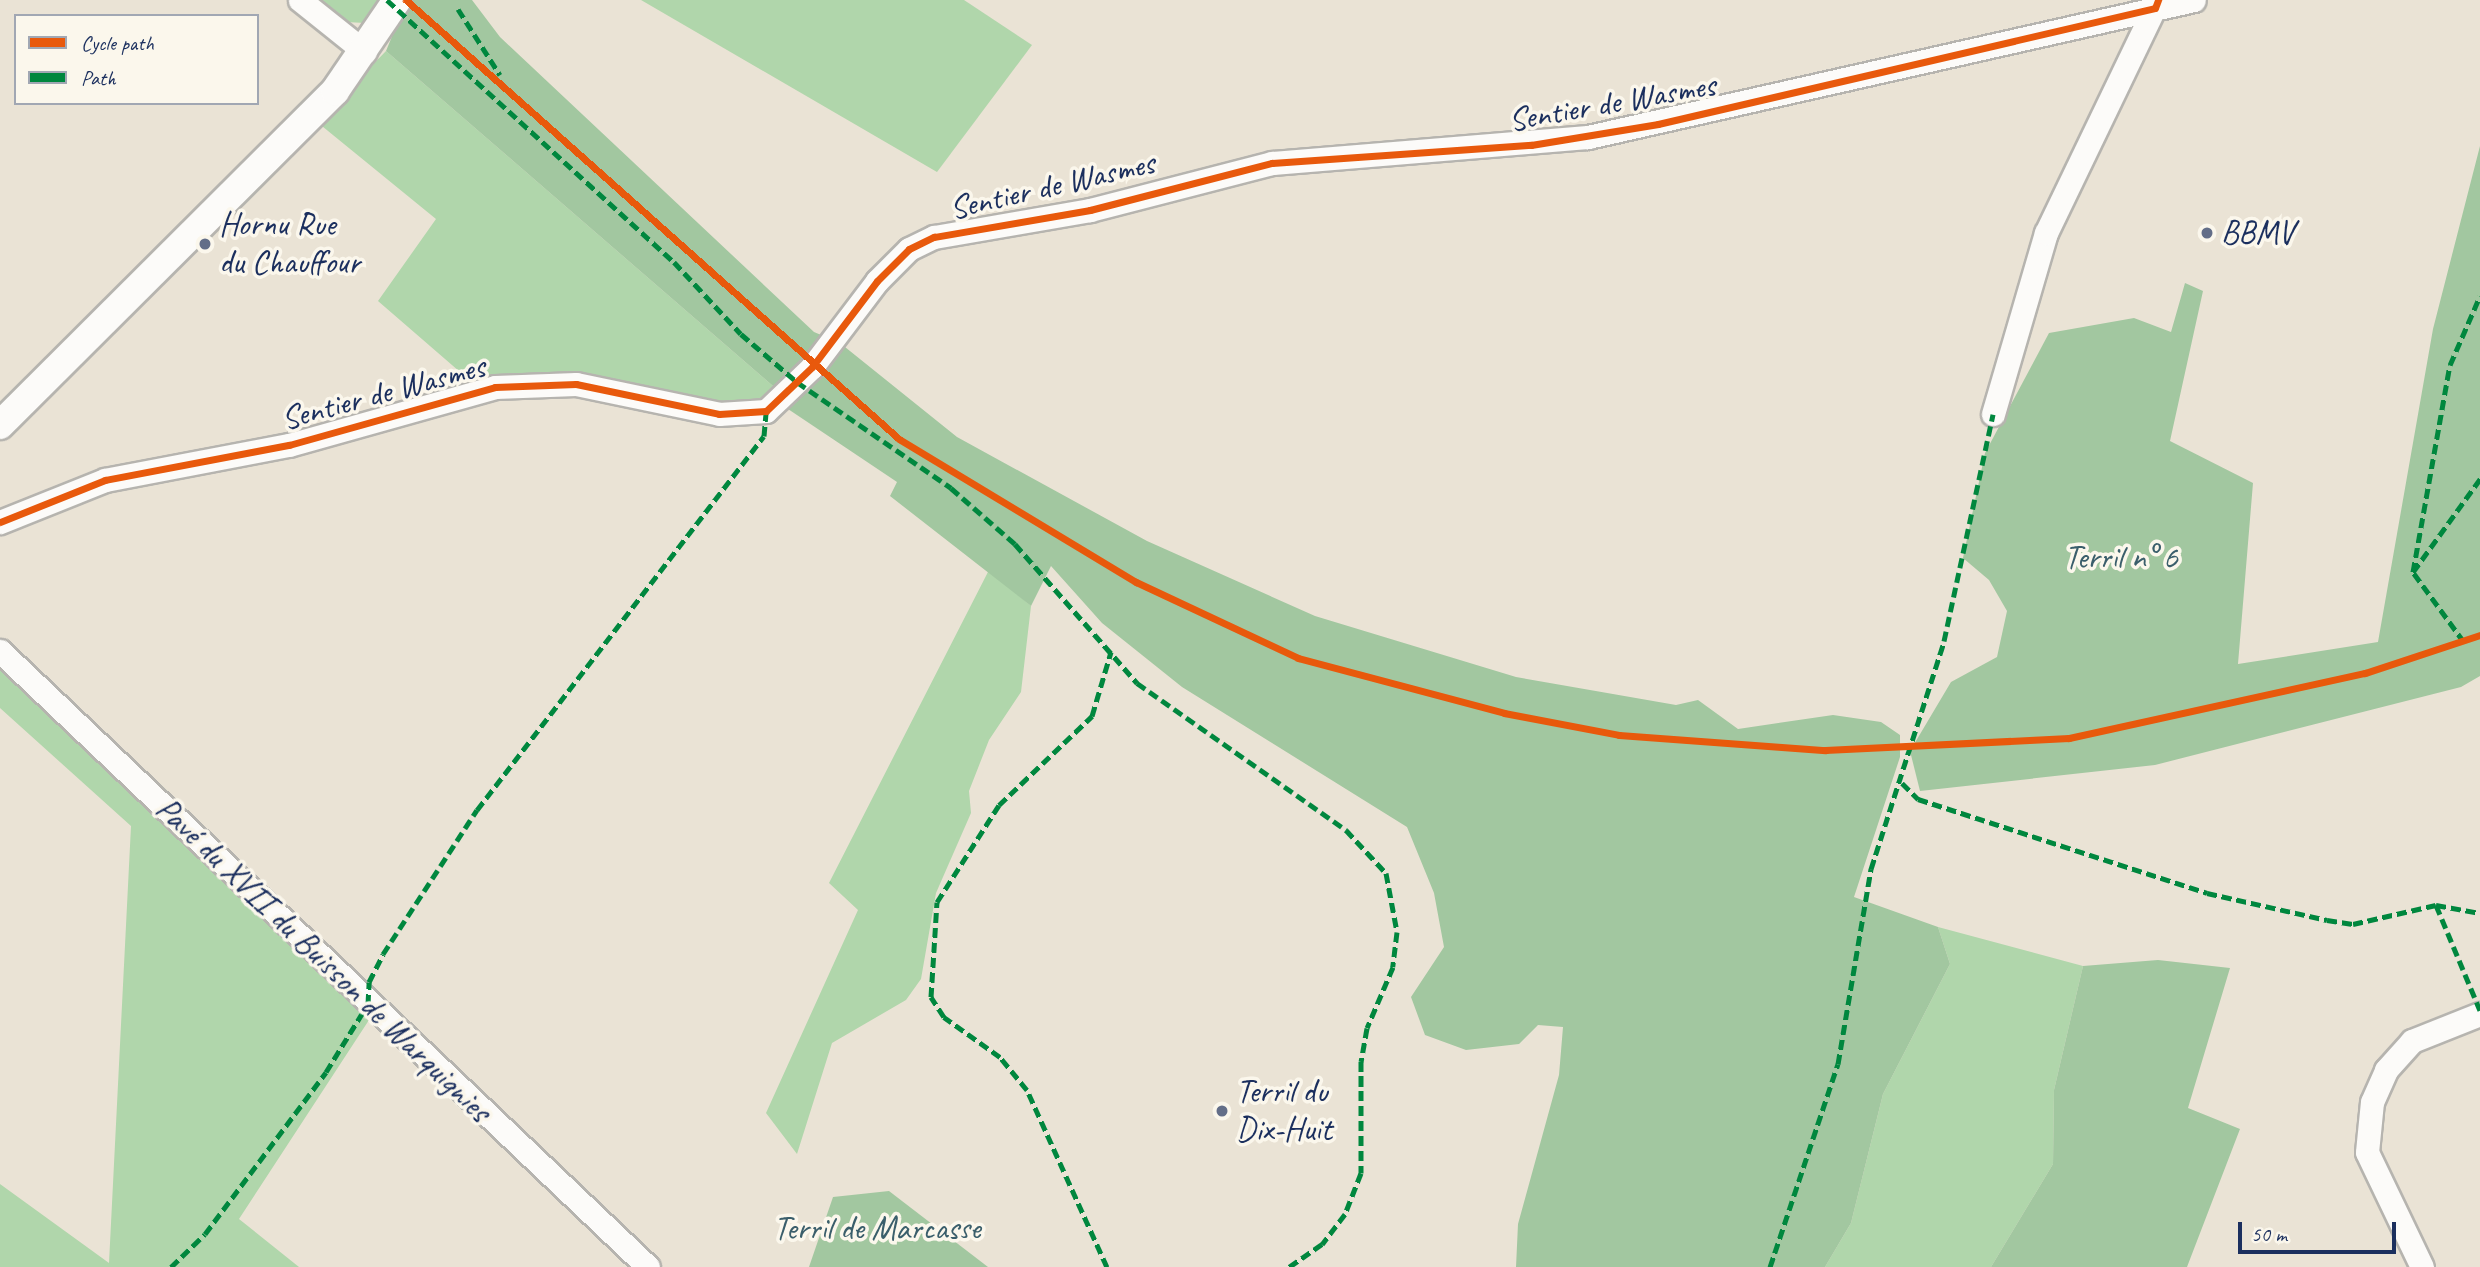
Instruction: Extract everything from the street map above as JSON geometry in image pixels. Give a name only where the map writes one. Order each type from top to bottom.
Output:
[{"type":"street","points":[[300,0],[365,51]]},
{"type":"street","points":[[0,425],[335,91],[365,51],[397,0]]},
{"type":"street","name":"Sentier de Wasmes","points":[[0,522],[105,480],[289,445],[495,387],[576,384],[719,414],[766,411],[813,368],[877,281],[909,249],[934,237],[1090,210],[1272,163],[1531,145],[1635,129],[2157,4],[2194,0]]},
{"type":"street","points":[[1993,414],[2046,233],[2157,4]]},
{"type":"street","name":"Pavé du XVII du Buisson de Warquignies","points":[[0,651],[648,1267]]},
{"type":"street","points":[[2422,1267],[2367,1152],[2372,1102],[2386,1070],[2412,1041],[2480,1014]]},
{"type":"green space","points":[[321,0],[384,0],[365,23],[346,22]]},
{"type":"green space","points":[[407,0],[472,0],[500,37],[814,332],[840,343],[957,437],[1147,541],[1315,616],[1516,677],[1676,705],[1698,700],[1738,729],[1833,715],[1881,722],[1900,735],[1900,757],[1854,897],[1938,927],[1950,964],[1883,1094],[1851,1223],[1825,1267],[1516,1267],[1518,1224],[1559,1075],[1563,1027],[1538,1025],[1519,1044],[1466,1050],[1425,1035],[1411,997],[1444,947],[1434,893],[1407,827],[1182,687],[1102,623],[1051,566],[1031,606],[890,496],[897,482],[788,409],[773,386],[386,51]]},
{"type":"green space","points":[[641,0],[964,0],[1032,45],[937,172]]},
{"type":"green space","points":[[386,51],[773,386],[788,409],[733,424],[585,395],[482,391],[378,301],[436,219],[317,122]]},
{"type":"green space","name":"Terril n° 6","points":[[2480,146],[2480,676],[2461,687],[2155,765],[1920,791],[1910,751],[1951,682],[1997,657],[2007,611],[1989,580],[1963,558],[1985,453],[2049,333],[2134,318],[2171,332],[2185,283],[2203,291],[2170,441],[2253,483],[2238,664],[2378,642],[2433,329]]},
{"type":"green space","points":[[989,570],[1031,606],[1021,692],[989,740],[969,791],[971,813],[936,893],[921,979],[906,1000],[832,1043],[797,1154],[766,1113],[858,910],[829,883]]},
{"type":"green space","points":[[0,665],[136,798],[153,777],[353,969],[369,1020],[239,1219],[299,1267],[0,1267],[0,1184],[109,1263],[131,826],[0,708]]},
{"type":"green space","points":[[1938,927],[2083,966],[2054,1090],[2053,1164],[1991,1267],[1825,1267],[1851,1223],[1883,1094],[1950,964]]},
{"type":"green space","points":[[2158,960],[2230,968],[2188,1108],[2240,1129],[2187,1267],[1991,1267],[2053,1164],[2054,1090],[2083,966]]},
{"type":"green space","name":"Terril de Marcasse","points":[[889,1191],[988,1267],[809,1267],[833,1197]]},
{"type":"marked path","points":[[387,0],[674,262],[741,334],[797,382],[951,488],[1015,544],[1137,683],[1346,830],[1386,873],[1397,932],[1393,967],[1367,1028],[1361,1061],[1361,1173],[1345,1214],[1322,1244],[1289,1267]]},
{"type":"marked path","points":[[458,9],[500,75]]},
{"type":"marked path","points":[[2464,642],[2413,572],[2450,365],[2480,296]]},
{"type":"marked path","points":[[171,1267],[205,1234],[326,1072],[368,1004],[369,982],[383,954],[477,810],[764,436],[766,411]]},
{"type":"marked path","points":[[1770,1267],[1838,1064],[1871,869],[1944,641],[1993,414]]},
{"type":"marked path","points":[[2413,572],[2480,479]]},
{"type":"marked path","points":[[1107,1267],[1027,1090],[1000,1057],[944,1017],[931,997],[937,902],[999,805],[1092,716],[1111,652]]},
{"type":"marked path","points":[[1902,783],[1918,799],[2207,893],[2327,920],[2353,924],[2436,905],[2480,913]]},
{"type":"marked path","points":[[2436,905],[2480,1010]]},
{"type":"cycle path","points":[[406,0],[899,439],[1136,582],[1298,658],[1504,713],[1619,735],[1825,750],[2069,738],[2365,673],[2480,635]]},
{"type":"cycle path","points":[[0,522],[105,480],[289,445],[495,387],[576,384],[719,414],[766,411],[812,367],[877,281],[909,249],[934,237],[1090,210],[1272,163],[1531,145],[1658,124],[2155,8],[2158,0]]},
{"type":"place","name":"BBMV","points":[[2207,233]]},
{"type":"place","name":"Hornu Rue du Chauffour","points":[[205,244]]},
{"type":"place","name":"Terril du Dix-Huit","points":[[1222,1111]]}]
